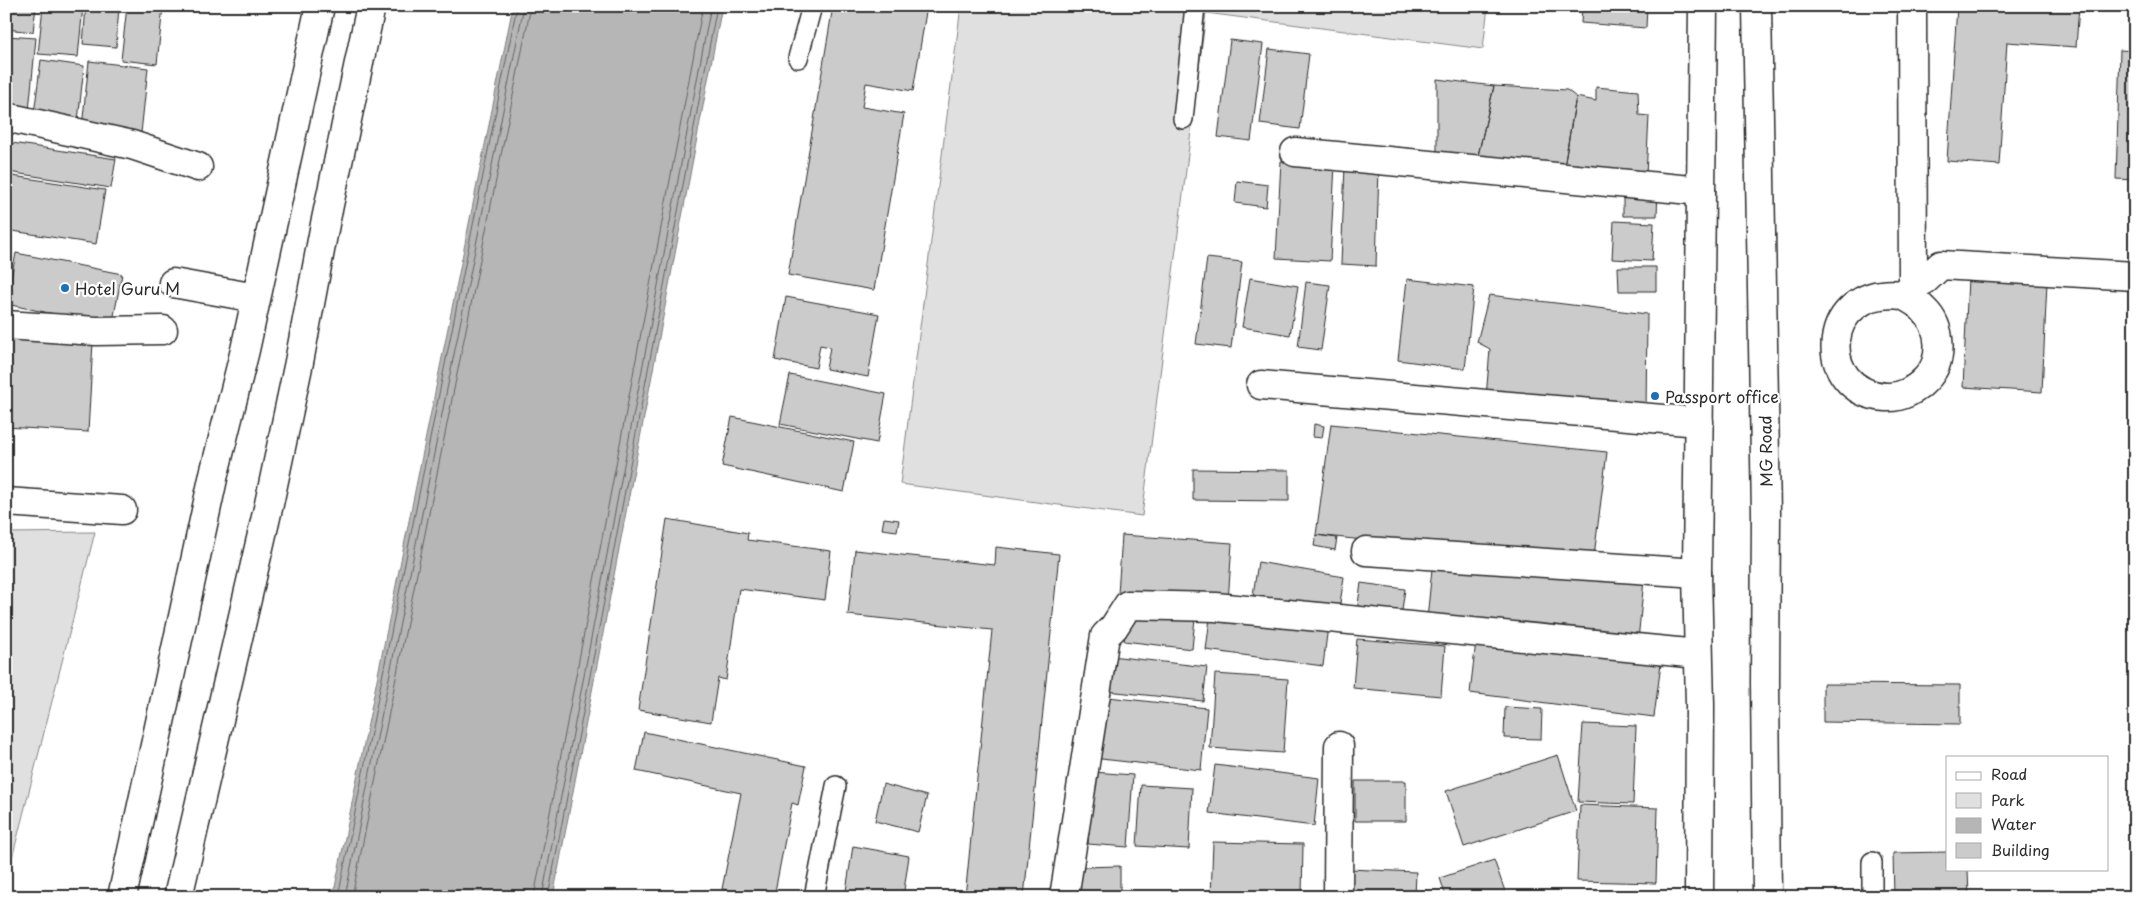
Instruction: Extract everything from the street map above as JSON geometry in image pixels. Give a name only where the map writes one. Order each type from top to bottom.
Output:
[{"type":"main road","points":[[122,897],[214,474],[256,298],[320,6]]},
{"type":"main road","points":[[178,897],[273,485],[371,6]]},
{"type":"main road","points":[[1699,897],[1700,706],[1697,573],[1703,6]]},
{"type":"main road","name":"MG Road","points":[[1756,6],[1766,514],[1767,897]]},
{"type":"main road","points":[[1912,6],[1907,291],[1925,280],[1940,266],[2135,276]]},
{"type":"main road","points":[[6,117],[132,145],[198,167]]},
{"type":"main road","points":[[1295,152],[1701,191]]},
{"type":"main road","points":[[173,284],[256,298]]},
{"type":"main road","points":[[6,325],[96,331],[163,330]]},
{"type":"main road","points":[[1261,384],[1699,422]]},
{"type":"main road","points":[[6,502],[122,510]]},
{"type":"main road","points":[[1366,551],[1697,573]]},
{"type":"main road","points":[[1064,897],[1104,636],[1114,627],[1128,605],[1216,607],[1698,654]]},
{"type":"main road","points":[[1338,897],[1339,746]]},
{"type":"lane","points":[[798,58],[812,6]]},
{"type":"lane","points":[[1183,119],[1195,6]]},
{"type":"lane","points":[[814,897],[836,786]]},
{"type":"lane","points":[[1872,862],[1872,897]]},
{"type":"green space","points":[[961,6],[1488,6],[1483,49],[1206,13],[1142,516],[900,484]]},
{"type":"green space","points":[[95,532],[6,882],[6,533]]},
{"type":"water","points":[[513,6],[722,6],[553,897],[333,897]]},
{"type":"building","points":[[6,6],[36,6],[33,32],[6,29]]},
{"type":"building","points":[[43,6],[83,6],[78,57],[38,54]]},
{"type":"building","points":[[86,6],[119,6],[116,47],[83,44]]},
{"type":"building","points":[[127,6],[163,6],[157,64],[121,60]]},
{"type":"building","points":[[833,6],[927,6],[913,91],[866,83],[862,107],[904,114],[874,290],[788,275]]},
{"type":"building","points":[[1582,6],[1647,6],[1646,28],[1581,23]]},
{"type":"building","points":[[1957,6],[2079,6],[2076,47],[2007,42],[1999,165],[1947,161]]},
{"type":"building","points":[[6,36],[36,38],[29,111],[6,109]]},
{"type":"building","points":[[1230,40],[1263,44],[1251,141],[1218,137]]},
{"type":"building","points":[[1269,49],[1309,54],[1300,129],[1260,124]]},
{"type":"building","points":[[2120,50],[2135,51],[2135,180],[2116,179]]},
{"type":"building","points":[[41,60],[84,66],[78,121],[34,114]]},
{"type":"building","points":[[89,61],[148,68],[141,133],[82,127]]},
{"type":"building","points":[[1437,79],[1494,86],[1477,160],[1437,160]]},
{"type":"building","points":[[1494,86],[1567,90],[1576,97],[1563,173],[1477,160]]},
{"type":"building","points":[[1596,87],[1638,91],[1639,115],[1649,116],[1646,176],[1563,173],[1576,97],[1596,101]]},
{"type":"building","points":[[12,143],[116,159],[111,188],[8,172]]},
{"type":"building","points":[[1281,161],[1335,164],[1330,261],[1276,258]]},
{"type":"building","points":[[1345,166],[1379,168],[1376,266],[1341,264]]},
{"type":"building","points":[[6,175],[105,190],[96,244],[6,230]]},
{"type":"building","points":[[1237,181],[1268,185],[1266,207],[1235,203]]},
{"type":"building","points":[[1623,189],[1658,189],[1657,216],[1623,216]]},
{"type":"building","points":[[1614,221],[1654,223],[1652,261],[1612,259]]},
{"type":"building","points":[[16,253],[122,274],[112,326],[6,304]]},
{"type":"building","points":[[1207,258],[1242,262],[1231,348],[1196,344]]},
{"type":"building","points":[[1618,267],[1656,267],[1656,291],[1619,291]]},
{"type":"building","points":[[1250,278],[1298,286],[1290,335],[1242,327]]},
{"type":"building","points":[[1968,278],[2047,282],[2042,392],[1963,387]]},
{"type":"building","points":[[1407,279],[1474,287],[1465,369],[1398,360]]},
{"type":"building","points":[[1306,282],[1330,285],[1321,350],[1298,347]]},
{"type":"building","points":[[1489,295],[1647,314],[1646,413],[1486,398],[1490,349],[1477,342]]},
{"type":"building","points":[[786,297],[879,314],[868,377],[826,369],[830,347],[820,345],[816,368],[775,360]]},
{"type":"building","points":[[6,336],[93,342],[88,432],[6,427]]},
{"type":"building","points":[[790,375],[886,394],[877,443],[780,424]]},
{"type":"building","points":[[732,417],[854,442],[844,492],[722,466]]},
{"type":"building","points":[[1314,424],[1324,426],[1322,438],[1313,437]]},
{"type":"building","points":[[1331,424],[1607,452],[1593,564],[1316,535]]},
{"type":"building","points":[[1193,469],[1289,470],[1289,501],[1193,500]]},
{"type":"building","points":[[884,518],[899,520],[897,531],[882,529]]},
{"type":"building","points":[[667,519],[748,533],[747,540],[831,551],[825,600],[739,589],[726,680],[718,678],[711,722],[638,710]]},
{"type":"building","points":[[1122,535],[1232,543],[1228,602],[1118,594]]},
{"type":"building","points":[[1316,535],[1337,538],[1335,550],[1314,546]]},
{"type":"building","points":[[996,547],[1059,554],[1024,897],[965,897],[992,630],[848,615],[855,550],[995,565]]},
{"type":"building","points":[[1433,559],[1644,580],[1638,640],[1427,619]]},
{"type":"building","points":[[1258,562],[1344,577],[1339,610],[1253,595]]},
{"type":"building","points":[[1361,583],[1405,589],[1400,624],[1356,618]]},
{"type":"building","points":[[1211,610],[1328,626],[1323,666],[1206,650]]},
{"type":"building","points":[[1129,611],[1195,618],[1192,649],[1124,641]]},
{"type":"building","points":[[1357,639],[1445,646],[1441,696],[1353,688]]},
{"type":"building","points":[[1476,641],[1661,664],[1654,717],[1470,693]]},
{"type":"building","points":[[1111,656],[1207,667],[1203,701],[1107,691]]},
{"type":"building","points":[[1215,674],[1288,679],[1283,753],[1210,748]]},
{"type":"building","points":[[1823,684],[1960,685],[1960,724],[1823,722]]},
{"type":"building","points":[[1099,696],[1207,708],[1201,770],[1092,758]]},
{"type":"building","points":[[1505,707],[1542,709],[1541,739],[1504,738]]},
{"type":"building","points":[[1583,724],[1636,726],[1633,804],[1578,802]]},
{"type":"building","points":[[644,732],[806,766],[798,805],[792,803],[774,897],[762,897],[722,889],[741,793],[636,771]]},
{"type":"building","points":[[1558,755],[1576,811],[1464,847],[1446,791]]},
{"type":"building","points":[[1215,765],[1319,778],[1314,826],[1209,813]]},
{"type":"building","points":[[1093,772],[1133,775],[1128,847],[1088,844]]},
{"type":"building","points":[[1355,781],[1406,781],[1406,821],[1355,821]]},
{"type":"building","points":[[883,784],[927,796],[918,832],[875,821]]},
{"type":"building","points":[[1141,785],[1192,788],[1189,849],[1137,846]]},
{"type":"building","points":[[1580,805],[1658,808],[1656,883],[1577,881]]},
{"type":"building","points":[[1213,842],[1303,844],[1302,897],[1211,897]]},
{"type":"building","points":[[853,846],[909,856],[903,897],[845,897]]},
{"type":"building","points":[[1946,852],[1946,870],[1968,870],[1969,897],[1894,897],[1893,853]]},
{"type":"building","points":[[1494,860],[1507,897],[1446,897],[1440,878]]},
{"type":"building","points":[[1120,866],[1120,897],[1081,897],[1080,867]]},
{"type":"building","points":[[1349,869],[1416,872],[1415,897],[1348,897]]},
{"type":"place","name":"Hotel Guru M","points":[[65,288]]},
{"type":"place","name":"Passport office","points":[[1655,396]]}]
